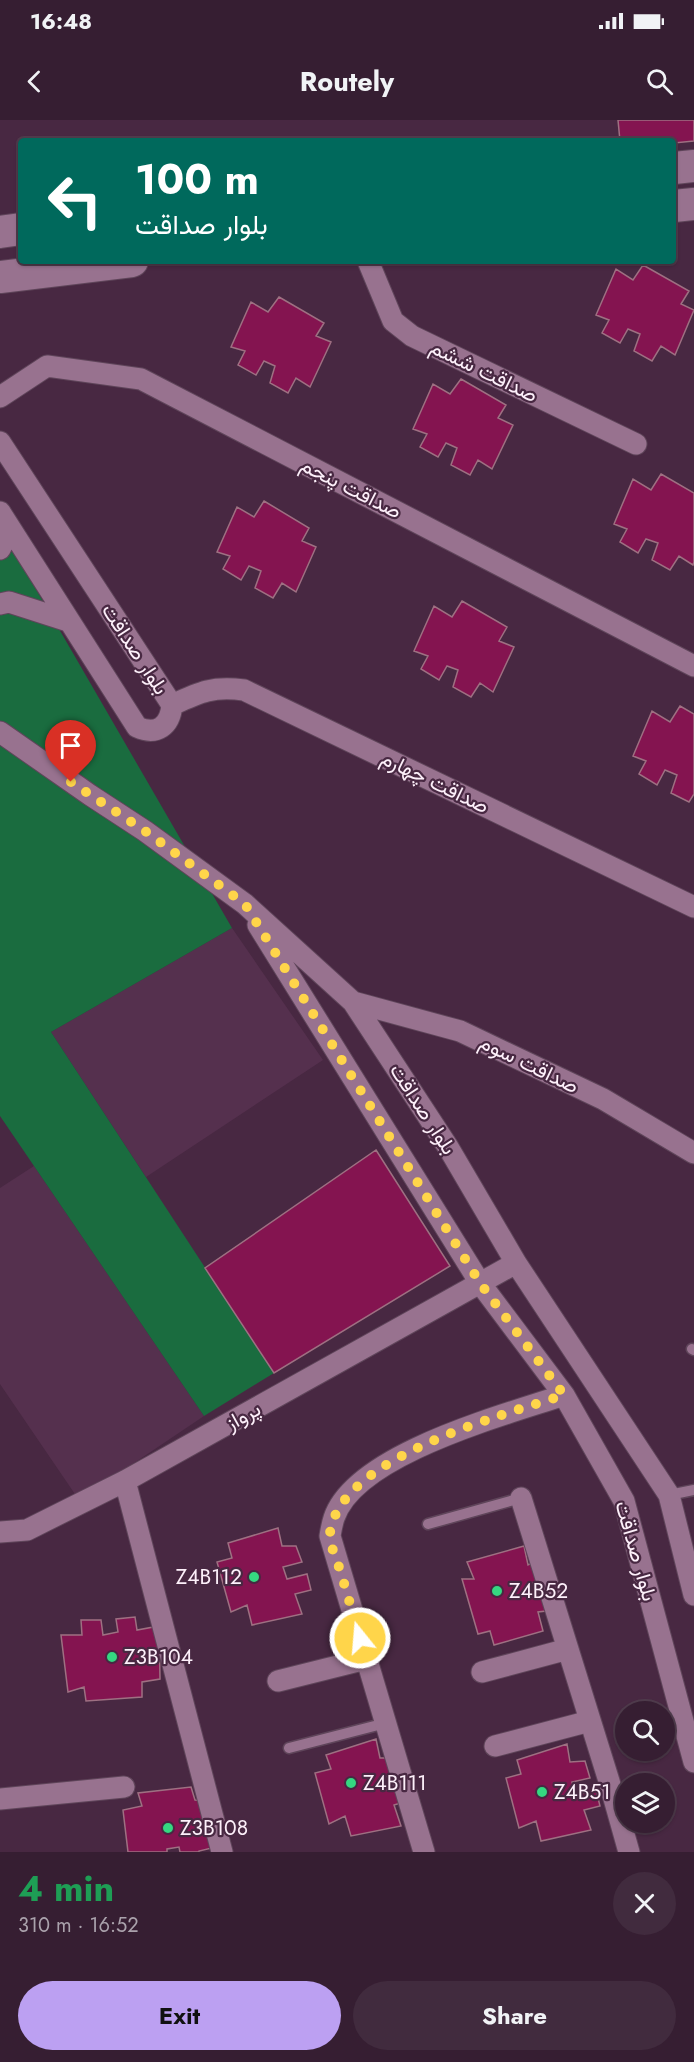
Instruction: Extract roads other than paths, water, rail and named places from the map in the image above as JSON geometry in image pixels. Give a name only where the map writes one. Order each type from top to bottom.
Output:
[{"type":"street","points":[[676,168],[694,166]]},
{"type":"street","points":[[676,206],[694,204]]},
{"type":"street","points":[[0,232],[18,230]]},
{"type":"street","points":[[0,277],[107,264]]},
{"type":"street","name":"صداقت ششم","points":[[369,264],[393,321],[412,336],[636,444]]},
{"type":"street","name":"صداقت پنجم","points":[[0,397],[47,366],[141,380],[694,666]]},
{"type":"street","name":"بلوار صداقت","points":[[0,442],[172,705],[171,716],[165,725],[155,731],[146,731],[137,727],[5,521]]},
{"type":"street","name":"بلوار صداقت","points":[[0,549],[5,521]]},
{"type":"street","name":"بلوار صداقت","points":[[0,604],[9,602],[68,621]]},
{"type":"street","name":"صداقت چهارم","points":[[172,705],[200,692],[222,687],[244,690],[694,907]]},
{"type":"street","name":"بلوار صداقت","points":[[0,732],[145,831],[245,904],[353,1002],[448,1147],[516,1263],[669,1495],[694,1595]]},
{"type":"street","name":"بلوار صداقت","points":[[245,904],[480,1283],[564,1395],[624,1501],[694,1762]]},
{"type":"street","name":"صداقت سوم","points":[[353,1002],[460,1031],[603,1099],[694,1153]]},
{"type":"street","name":"پرواز","points":[[0,1532],[27,1530],[125,1481],[516,1263]]},
{"type":"street","points":[[424,1852],[330,1536],[334,1517],[356,1486],[375,1472],[422,1446],[442,1436],[564,1395]]},
{"type":"street","points":[[125,1481],[222,1852]]},
{"type":"street","points":[[521,1498],[629,1852]]},
{"type":"street","points":[[482,1672],[568,1649]]},
{"type":"street","points":[[278,1681],[366,1659]]},
{"type":"street","points":[[495,1746],[590,1721]]},
{"type":"street","points":[[0,1799],[124,1787]]},
{"type":"lane","points":[[669,1495],[694,1490]]},
{"type":"lane","points":[[428,1524],[521,1498]]},
{"type":"lane","points":[[288,1748],[386,1723]]},
{"type":"place","name":"Z4B112","points":[[254,1577]]},
{"type":"place","name":"Z4B52","points":[[497,1591]]},
{"type":"place","name":"Z3B104","points":[[112,1657]]},
{"type":"place","name":"Z4B111","points":[[351,1783]]},
{"type":"place","name":"Z4B51","points":[[542,1792]]},
{"type":"place","name":"Z3B108","points":[[168,1828]]}]
